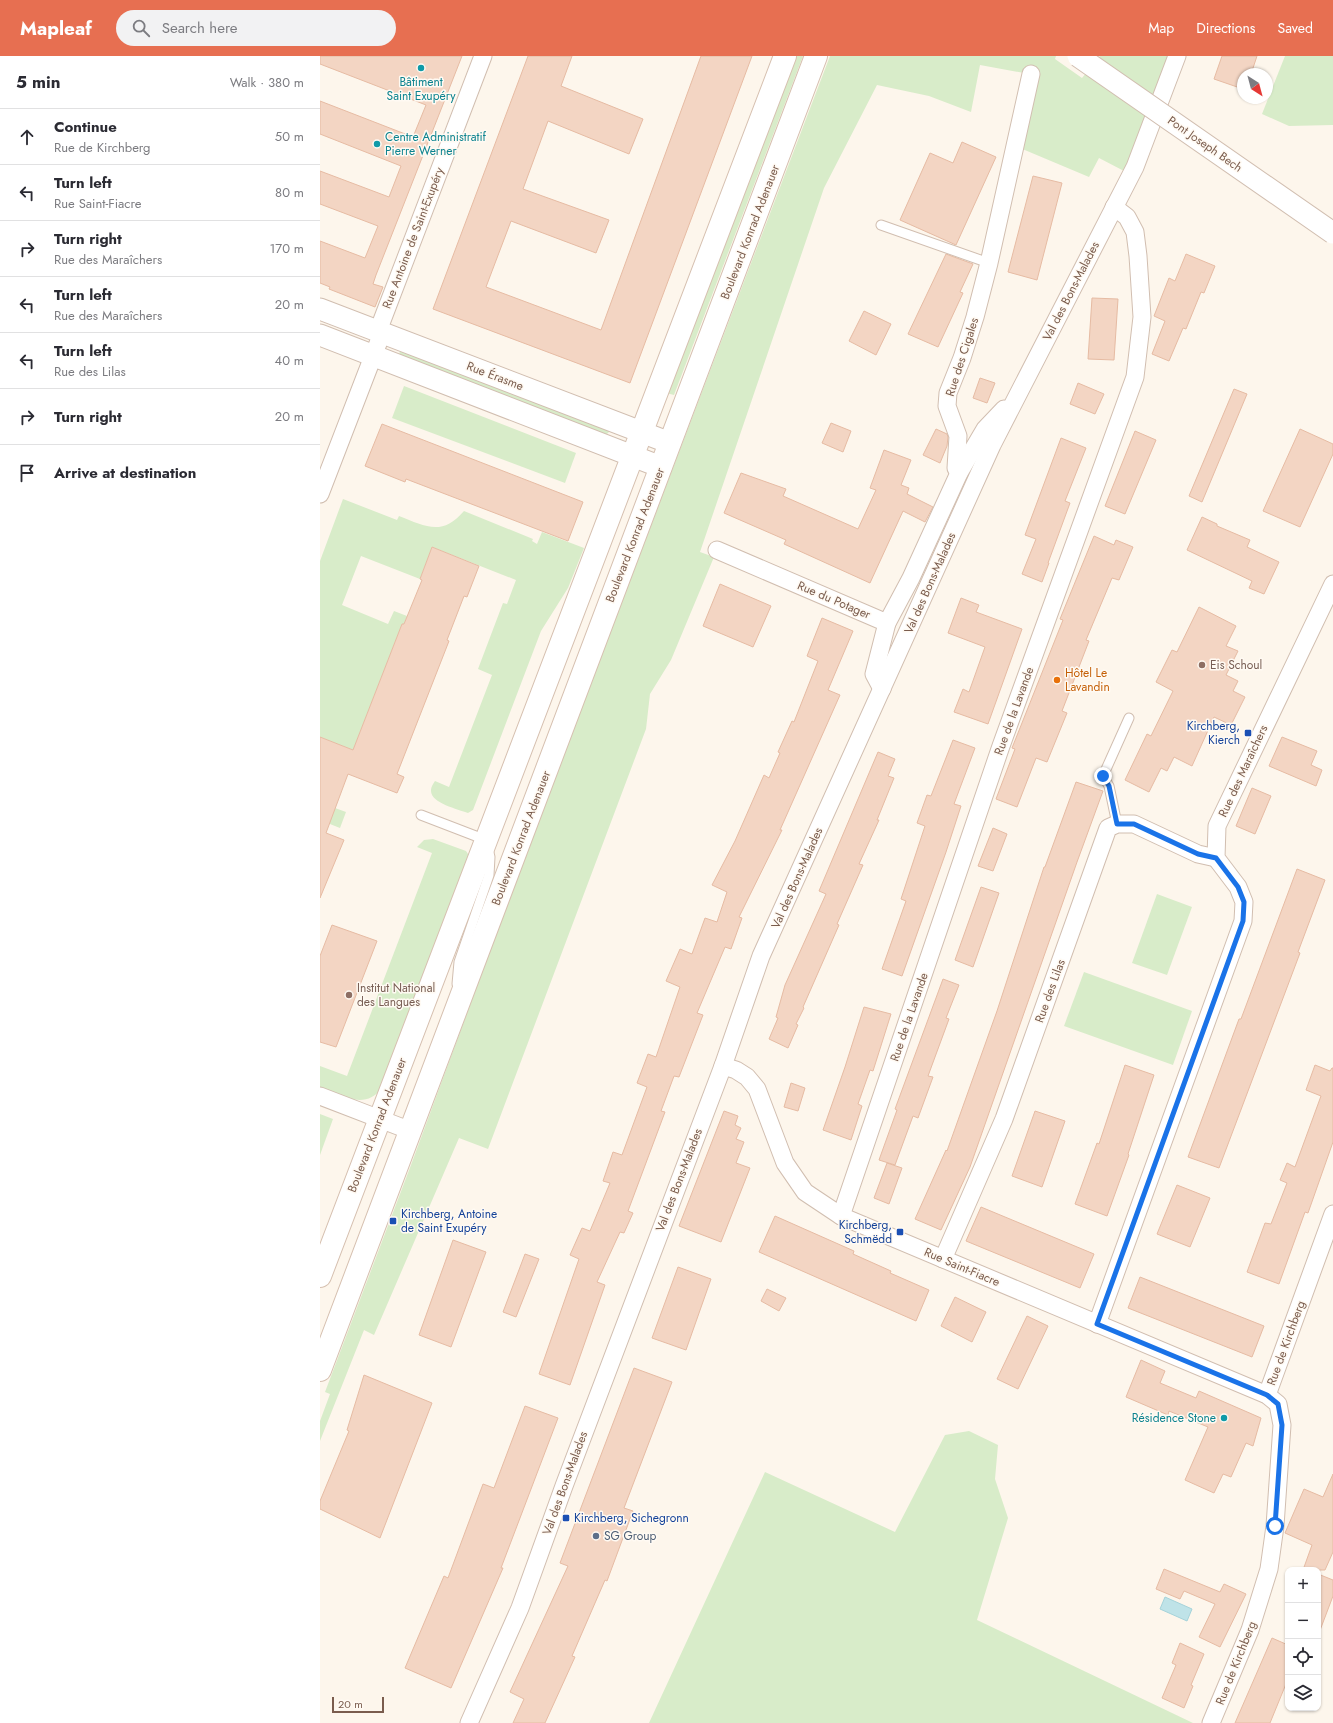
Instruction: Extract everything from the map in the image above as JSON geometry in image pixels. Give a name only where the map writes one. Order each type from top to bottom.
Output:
[{"type":"main road","name":"Boulevard Konrad Adenauer","points":[[320,1276],[785,56]]},
{"type":"main road","name":"Boulevard Konrad Adenauer","points":[[320,1370],[816,56]]},
{"type":"street","name":"Rue Antoine de Saint-Exupéry","points":[[320,494],[373,356],[380,332],[483,56]]},
{"type":"street","name":"Pont Joseph Bech","points":[[1078,56],[1333,233]]},
{"type":"street","name":"Val des Bons-Malades","points":[[469,1723],[520,1608],[569,1472],[723,1066],[761,956],[992,446],[1135,167],[1177,56]]},
{"type":"street","name":"Rue des Cigales","points":[[959,473],[956,468],[958,436],[947,406],[948,393],[962,358],[975,317],[989,263],[1031,74]]},
{"type":"street","name":"Rue de la Lavande","points":[[841,1216],[1001,746],[1135,377],[1142,318],[1138,256],[1135,232],[1127,217],[1114,207]]},
{"type":"street","name":"Rue Érasme","points":[[320,309],[670,444]]},
{"type":"street","name":"Rue Érasme","points":[[320,335],[661,467]]},
{"type":"street","points":[[882,689],[874,674],[887,623],[911,578],[959,473],[985,429],[1018,395]]},
{"type":"street","name":"Rue du Potager","points":[[717,550],[887,623]]},
{"type":"street","name":"Rue des Maraîchers","points":[[1216,858],[1217,826],[1333,584]]},
{"type":"street","points":[[1097,1324],[1243,921],[1244,902],[1238,887],[1216,858],[1198,854],[1134,824],[1117,824]]},
{"type":"street","name":"Rue des Lilas","points":[[944,1259],[1004,1119],[1104,838],[1108,828],[1117,824]]},
{"type":"street","name":"Rue Saint-Fiacre","points":[[723,1066],[736,1070],[747,1077],[757,1089],[785,1163],[805,1192],[841,1216],[1267,1395]]},
{"type":"street","points":[[320,1096],[411,1131]]},
{"type":"street","name":"Rue de Kirchberg","points":[[1211,1723],[1250,1630],[1269,1569],[1275,1526],[1282,1425],[1278,1404],[1267,1395],[1330,1231],[1333,1214]]},
{"type":"lane","points":[[880,225],[989,263]]},
{"type":"lane","points":[[1117,824],[1109,786],[1103,776],[1128,718]]},
{"type":"lane","points":[[421,815],[486,840]]},
{"type":"lane","name":"Boulevard Konrad Adenauer","points":[[455,1014],[459,962],[489,875],[490,857],[486,840]]},
{"type":"green space","points":[[794,56],[803,56],[674,395],[666,393]]},
{"type":"green space","points":[[830,56],[1056,56],[1055,59],[1082,78],[1100,56],[1168,56],[1124,171],[1099,158],[1089,177],[1020,148],[1035,75],[980,65],[971,112],[929,96],[877,85],[824,188],[700,552],[714,557],[671,660],[650,694],[646,729],[488,1149],[459,1138],[374,1335],[364,1330],[320,1441],[320,1421],[330,1394],[325,1392],[411,1165],[522,864]]},
{"type":"green space","points":[[1285,56],[1333,56],[1333,125],[1289,126],[1262,114],[1266,104],[1273,104],[1273,86]]},
{"type":"green space","points":[[400,350],[608,429],[609,432],[606,435],[399,356]]},
{"type":"green space","points":[[404,386],[576,453],[565,483],[392,418]]},
{"type":"green space","points":[[343,499],[397,520],[399,516],[425,526],[433,527],[441,527],[448,524],[464,511],[533,539],[532,541],[537,544],[542,532],[584,548],[568,588],[541,631],[473,810],[468,813],[435,799],[432,795],[431,789],[435,781],[449,787],[492,675],[478,669],[503,603],[507,604],[516,580],[432,547],[420,579],[361,556],[342,605],[388,624],[394,611],[407,616],[404,624],[402,624],[353,750],[320,737],[320,561]]},
{"type":"green space","points":[[320,806],[335,808],[346,812],[340,828],[320,820]]},
{"type":"green space","points":[[433,839],[466,851],[470,857],[383,1087],[369,1098],[361,1100],[345,1097],[320,1087],[320,1066],[347,1076],[432,853],[417,847],[424,840]]},
{"type":"green space","points":[[1157,894],[1192,907],[1167,975],[1132,963]]},
{"type":"green space","points":[[1084,972],[1192,1011],[1173,1065],[1064,1026]]},
{"type":"green space","points":[[320,1114],[333,1119],[320,1155]]},
{"type":"green space","points":[[969,1431],[998,1445],[995,1479],[1008,1518],[977,1620],[1193,1723],[649,1723],[765,1472],[895,1532],[945,1435]]},
{"type":"water","points":[[1165,1597],[1192,1609],[1187,1621],[1160,1609]]},
{"type":"building","points":[[320,56],[462,56],[376,275],[373,284],[383,287],[375,307],[329,289],[330,287],[320,283],[320,241],[365,258],[378,226],[320,204],[320,171],[389,197],[401,166],[320,134],[320,101],[413,137],[426,105],[320,64]]},
{"type":"building","points":[[528,56],[572,56],[561,86],[643,119],[629,154],[548,121],[523,189],[609,220],[596,253],[511,221],[486,287],[601,330],[701,56],[752,56],[630,383],[433,309]]},
{"type":"building","points":[[1222,56],[1257,56],[1253,68],[1237,68],[1237,87],[1214,79]]},
{"type":"building","points":[[962,142],[996,157],[956,245],[900,220],[930,153],[953,163]]},
{"type":"building","points":[[1033,176],[1062,183],[1037,280],[1008,272]]},
{"type":"building","points":[[946,254],[973,264],[960,292],[963,293],[938,347],[908,334]]},
{"type":"building","points":[[1186,254],[1215,266],[1204,293],[1201,292],[1186,329],[1183,328],[1169,361],[1152,354],[1165,321],[1154,316],[1169,278],[1175,281]]},
{"type":"building","points":[[1092,298],[1118,299],[1114,360],[1088,359]]},
{"type":"building","points":[[864,311],[891,324],[876,355],[849,341]]},
{"type":"building","points":[[980,378],[995,383],[987,403],[973,398]]},
{"type":"building","points":[[1078,383],[1104,394],[1095,414],[1070,404]]},
{"type":"building","points":[[1234,389],[1247,394],[1202,502],[1189,496]]},
{"type":"building","points":[[831,423],[851,431],[843,452],[822,443]]},
{"type":"building","points":[[382,424],[583,502],[568,541],[406,479],[405,482],[365,466]]},
{"type":"building","points":[[936,429],[947,434],[948,437],[947,446],[940,463],[923,455]]},
{"type":"building","points":[[1300,429],[1333,444],[1333,454],[1300,527],[1263,511]]},
{"type":"building","points":[[1135,431],[1156,440],[1125,514],[1105,506]]},
{"type":"building","points":[[1061,438],[1086,448],[1065,501],[1070,503],[1042,582],[1022,574],[1036,539],[1025,535]]},
{"type":"building","points":[[884,450],[911,460],[901,485],[909,488],[907,494],[933,507],[925,522],[903,511],[870,583],[784,544],[786,540],[724,513],[741,473],[786,489],[783,496],[858,529],[876,490],[870,488]]},
{"type":"building","points":[[1202,517],[1217,524],[1217,526],[1250,540],[1247,547],[1279,562],[1264,594],[1249,588],[1252,581],[1187,550]]},
{"type":"building","points":[[1094,536],[1114,545],[1116,540],[1133,547],[1119,580],[1112,578],[1086,640],[1089,641],[1062,711],[1067,713],[1047,762],[1036,758],[1017,807],[996,799],[1015,749],[1012,748],[1063,620],[1060,619]]},
{"type":"building","points":[[432,547],[479,566],[467,597],[464,596],[447,640],[449,641],[397,774],[404,777],[397,793],[348,774],[326,833],[344,840],[320,898],[320,737],[353,750],[402,624],[404,624],[422,580],[420,579]]},
{"type":"building","points":[[720,584],[771,606],[753,647],[703,626]]},
{"type":"building","points":[[961,598],[979,605],[976,612],[1022,629],[988,724],[954,712],[963,689],[969,692],[985,647],[948,633]]},
{"type":"building","points":[[1199,607],[1236,626],[1226,646],[1238,651],[1226,675],[1238,681],[1233,691],[1245,697],[1231,725],[1214,717],[1192,766],[1174,757],[1167,771],[1161,768],[1149,792],[1125,780],[1147,734],[1151,736],[1173,691],[1156,682],[1172,650],[1177,652]]},
{"type":"building","points":[[822,618],[853,631],[828,690],[840,695],[780,830],[782,830],[739,917],[742,918],[731,949],[725,947],[697,1013],[703,1015],[679,1077],[674,1076],[661,1111],[665,1112],[628,1211],[633,1213],[624,1233],[620,1232],[597,1282],[605,1285],[570,1385],[539,1374],[579,1259],[570,1255],[582,1228],[590,1231],[610,1183],[603,1181],[613,1152],[622,1155],[647,1087],[637,1083],[648,1054],[656,1057],[680,987],[666,981],[680,949],[692,954],[705,918],[717,922],[727,892],[712,885],[735,841],[764,775],[769,778],[780,753],[778,752],[792,721],[794,722],[818,661],[807,656]]},
{"type":"building","points":[[1282,737],[1317,751],[1311,765],[1322,770],[1316,786],[1269,766]]},
{"type":"building","points":[[953,740],[975,748],[954,804],[961,806],[902,976],[882,969],[906,901],[901,899],[925,826],[917,823],[927,795],[931,796]]},
{"type":"building","points":[[878,752],[895,759],[888,776],[894,778],[877,820],[879,820],[859,864],[863,865],[796,1024],[798,1025],[788,1048],[769,1039],[778,1018],[776,1017],[785,985],[826,894],[819,891]]},
{"type":"building","points":[[1076,782],[1103,791],[970,1167],[941,1230],[915,1219],[946,1150],[947,1151],[997,1011],[1044,867]]},
{"type":"building","points":[[1252,788],[1271,796],[1255,834],[1236,826]]},
{"type":"building","points":[[993,828],[1007,834],[993,871],[978,866]]},
{"type":"building","points":[[1297,869],[1325,880],[1298,952],[1300,953],[1219,1168],[1188,1157]]},
{"type":"building","points":[[981,887],[999,893],[973,967],[955,960]]},
{"type":"building","points":[[332,925],[377,941],[336,1047],[320,1042],[320,956]]},
{"type":"building","points":[[943,979],[959,985],[946,1018],[949,1019],[928,1076],[933,1077],[918,1118],[913,1116],[895,1165],[879,1160],[897,1110],[895,1109]]},
{"type":"building","points":[[864,1007],[891,1014],[873,1071],[870,1070],[858,1104],[862,1106],[851,1140],[823,1130]]},
{"type":"building","points":[[1125,1065],[1154,1075],[1128,1154],[1129,1155],[1107,1216],[1075,1204],[1097,1143],[1099,1144]]},
{"type":"building","points":[[1315,1065],[1330,1071],[1333,1068],[1333,1142],[1308,1213],[1305,1212],[1279,1284],[1247,1272],[1265,1223],[1271,1224],[1287,1183],[1280,1180],[1287,1163],[1295,1167],[1321,1096],[1306,1090]]},
{"type":"building","points":[[791,1083],[805,1088],[798,1111],[784,1107]]},
{"type":"building","points":[[724,1111],[738,1116],[735,1125],[741,1128],[736,1139],[744,1142],[736,1163],[750,1168],[721,1242],[679,1226]]},
{"type":"building","points":[[1035,1111],[1065,1121],[1042,1187],[1012,1176]]},
{"type":"building","points":[[887,1163],[902,1168],[889,1204],[874,1198]]},
{"type":"building","points":[[1177,1185],[1210,1198],[1190,1247],[1157,1234]]},
{"type":"building","points":[[981,1207],[1094,1254],[1080,1288],[966,1241]]},
{"type":"building","points":[[775,1216],[854,1251],[853,1254],[891,1271],[890,1273],[929,1290],[916,1321],[759,1252]]},
{"type":"building","points":[[453,1240],[486,1252],[451,1347],[419,1335]]},
{"type":"building","points":[[525,1254],[539,1259],[516,1317],[503,1312]]},
{"type":"building","points":[[678,1267],[711,1279],[686,1350],[652,1338]]},
{"type":"building","points":[[1140,1277],[1264,1326],[1252,1357],[1128,1308]]},
{"type":"building","points":[[767,1289],[786,1298],[779,1311],[761,1301]]},
{"type":"building","points":[[955,1297],[986,1312],[972,1342],[941,1326]]},
{"type":"building","points":[[1027,1316],[1048,1326],[1018,1389],[997,1379]]},
{"type":"building","points":[[1141,1360],[1165,1371],[1160,1383],[1196,1398],[1199,1391],[1261,1418],[1253,1446],[1246,1443],[1231,1477],[1223,1474],[1214,1493],[1185,1480],[1208,1427],[1169,1411],[1168,1415],[1126,1397]]},
{"type":"building","points":[[634,1368],[672,1382],[624,1508],[633,1511],[607,1581],[605,1580],[572,1656],[575,1657],[545,1723],[513,1723],[524,1699],[510,1692],[568,1566],[560,1563]]},
{"type":"building","points":[[364,1375],[432,1403],[380,1538],[320,1509],[320,1501],[349,1431],[347,1430]]},
{"type":"building","points":[[525,1406],[558,1418],[501,1568],[503,1568],[451,1688],[405,1668],[444,1576],[448,1578],[483,1484],[494,1488]]},
{"type":"building","points":[[1333,1474],[1333,1552],[1325,1570],[1321,1570],[1321,1567],[1304,1567],[1312,1545],[1285,1533],[1304,1489],[1323,1497]]},
{"type":"building","points":[[1164,1569],[1220,1592],[1224,1584],[1246,1594],[1220,1647],[1199,1637],[1215,1604],[1184,1591],[1180,1599],[1156,1589]]},
{"type":"building","points":[[1321,1575],[1333,1580],[1333,1596],[1321,1628]]},
{"type":"building","points":[[1272,1638],[1285,1644],[1285,1686],[1270,1723],[1235,1723]]},
{"type":"building","points":[[1180,1643],[1204,1654],[1191,1685],[1193,1686],[1184,1708],[1162,1698],[1176,1665],[1172,1663]]},
{"type":"place","name":"Bâtiment Saint Exupéry","points":[[421,68]]},
{"type":"place","name":"Centre Administratif Pierre Werner","points":[[377,144]]},
{"type":"place","name":"Eis Schoul","points":[[1202,665]]},
{"type":"place","name":"Hôtel Le Lavandin","points":[[1057,680]]},
{"type":"place","name":"Kirchberg, Kierch","points":[[1248,733]]},
{"type":"place","name":"Institut National des Langues","points":[[349,995]]},
{"type":"place","name":"Kirchberg, Antoine de Saint Exupéry","points":[[393,1221]]},
{"type":"place","name":"Kirchberg, Schmëdd","points":[[900,1232]]},
{"type":"place","name":"Résidence Stone","points":[[1224,1418]]},
{"type":"place","name":"Kirchberg, Sichegronn","points":[[566,1518]]},
{"type":"place","name":"SG Group","points":[[596,1536]]},
{"type":"route","points":[[1103,776],[1109,786],[1117,824],[1134,824],[1198,854],[1216,858],[1238,887],[1244,902],[1243,921],[1097,1324],[1267,1395],[1278,1404],[1282,1425],[1275,1526]]}]
